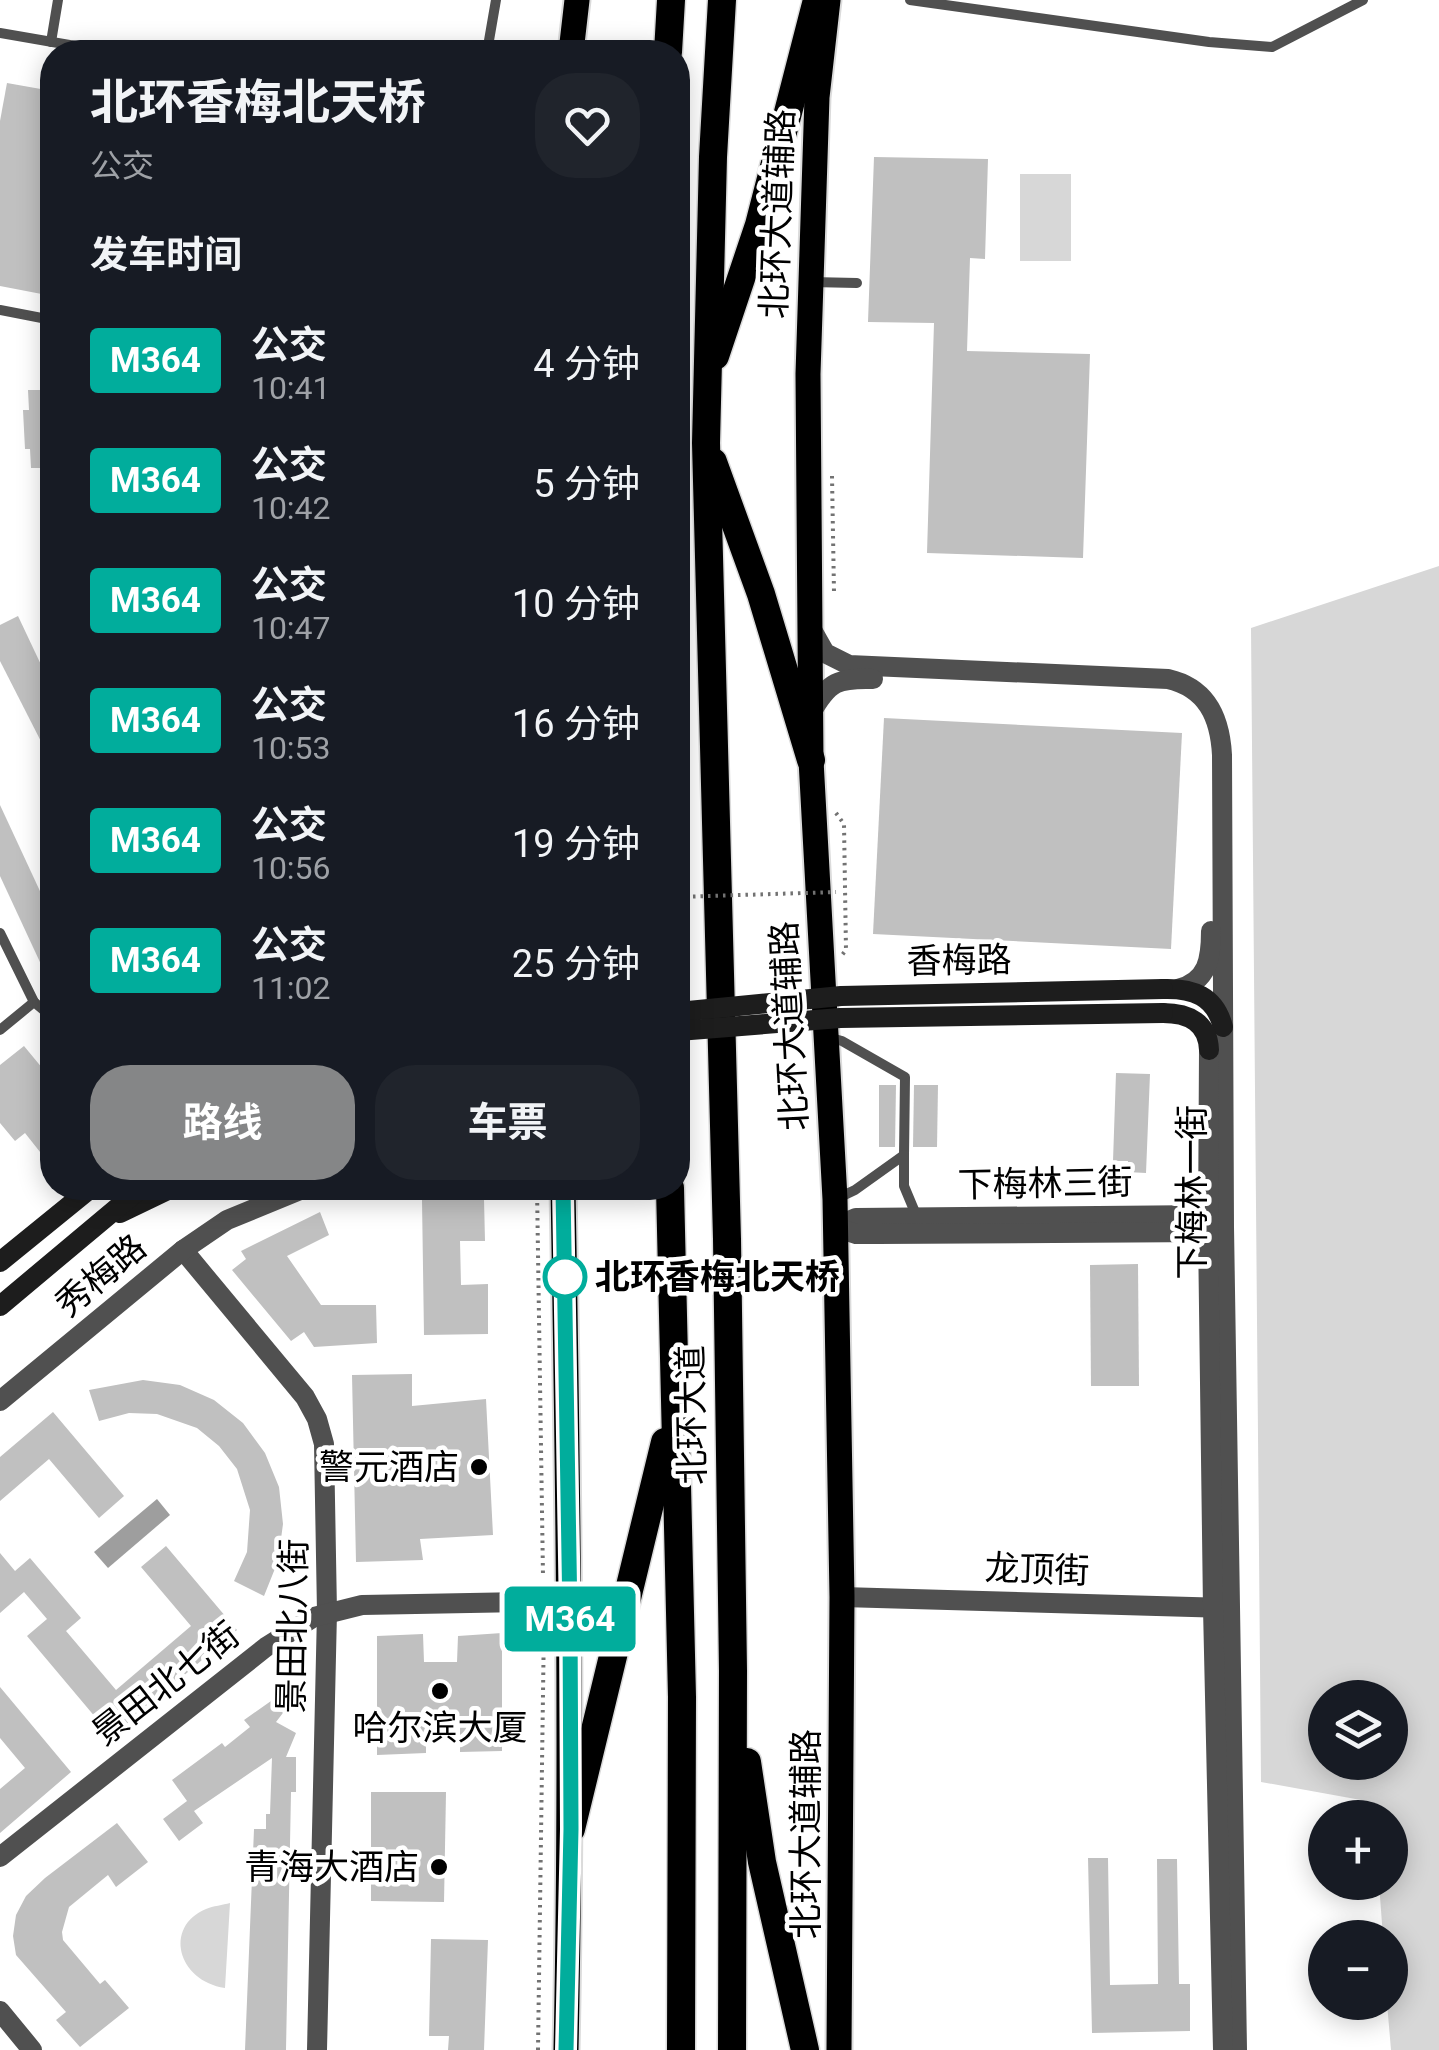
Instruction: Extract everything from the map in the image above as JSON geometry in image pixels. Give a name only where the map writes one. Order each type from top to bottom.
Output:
[{"type":"highway","points":[[669,40],[671,0]]},
{"type":"highway","points":[[706,381],[759,225],[817,0]]},
{"type":"highway","name":"北环大道","points":[[722,9],[706,444],[734,1671],[732,2050]]},
{"type":"highway","points":[[706,444],[761,594],[811,760]]},
{"type":"highway","name":"北环大道","points":[[670,1200],[682,1697],[682,2050]]},
{"type":"highway","points":[[571,1829],[674,1406]]},
{"type":"highway","points":[[734,1671],[762,1862],[805,2050]]},
{"type":"main road","points":[[572,40],[577,0]]},
{"type":"main road","name":"北环大道辅路","points":[[828,0],[817,97],[808,374],[811,760],[835,1200],[842,1596],[840,2050]]},
{"type":"main road","points":[[1171,989],[1196,992],[1212,1003],[1224,1027]]},
{"type":"main road","name":"香梅路","points":[[690,1011],[841,996],[1171,989]]},
{"type":"main road","name":"香梅路","points":[[690,1031],[840,1018],[1163,1013],[1183,1015],[1200,1023],[1210,1050]]},
{"type":"main road","points":[[0,1262],[75,1200]]},
{"type":"main road","points":[[0,1306],[126,1200]]},
{"type":"main road","points":[[104,1218],[149,1200]]},
{"type":"main road","points":[[564,1200],[571,1829],[566,2050]]},
{"type":"street","points":[[812,630],[825,653],[848,672],[1153,689],[1173,692],[1193,704],[1205,724],[1210,746],[1211,949],[1202,977],[1171,989]]},
{"type":"street","points":[[811,713],[831,685],[848,672]]},
{"type":"street","name":"下梅林一街","points":[[848,672],[1151,677],[1182,683],[1202,695],[1212,708],[1221,733],[1224,1027],[1213,1224]]},
{"type":"street","name":"下梅林一街","points":[[1210,1050],[1221,1608],[1237,2050]]},
{"type":"street","name":"秀梅路","points":[[0,1401],[183,1250],[227,1220],[276,1200]]},
{"type":"street","name":"下梅林三街","points":[[835,1228],[856,1218],[1213,1224]]},
{"type":"street","name":"下梅林三街","points":[[835,1228],[877,1234],[1213,1224]]},
{"type":"street","name":"景田北八街","points":[[183,1250],[305,1397],[317,1418],[326,1458],[327,1612],[316,2050]]},
{"type":"street","name":"龙顶街","points":[[842,1596],[1221,1608]]},
{"type":"street","name":"景田北七街","points":[[0,1856],[266,1646],[298,1625],[327,1612],[362,1605],[570,1600]]},
{"type":"street","name":"下梅林一街","points":[[1221,1608],[1223,2050]]},
{"type":"street","points":[[0,2011],[32,2050]]},
{"type":"lane","points":[[51,40],[58,0]]},
{"type":"lane","points":[[489,40],[496,0]]},
{"type":"lane","points":[[910,0],[1209,42],[1272,47],[1362,0]]},
{"type":"lane","points":[[0,33],[40,40]]},
{"type":"lane","points":[[810,282],[857,283]]},
{"type":"lane","points":[[0,310],[40,318]]},
{"type":"lane","points":[[0,933],[34,1002],[40,1007]]},
{"type":"lane","points":[[0,1030],[34,1002]]},
{"type":"lane","points":[[826,1036],[905,1076],[904,1186],[918,1218]]},
{"type":"lane","points":[[835,1200],[904,1155]]},
{"type":"path","points":[[834,811],[844,824],[846,950]]},
{"type":"path","points":[[690,896],[836,892]]},
{"type":"path","points":[[537,1200],[544,1576]]},
{"type":"path","points":[[538,2050],[544,1623]]},
{"type":"shaded area","points":[[1020,174],[1071,174],[1071,261],[1020,261]]},
{"type":"shaded area","points":[[1439,566],[1439,2050],[1391,2050],[1388,2020],[1408,2020],[1408,1920],[1382,1920],[1380,1900],[1408,1900],[1408,1800],[1361,1800],[1261,1782],[1251,628]]},
{"type":"shaded area","points":[[157,1499],[170,1515],[108,1568],[94,1552]]},
{"type":"shaded area","points":[[230,1903],[225,1988],[196,1975],[187,1965],[181,1940],[193,1917]]},
{"type":"building","points":[[7,83],[40,89],[40,294],[0,286],[0,121]]},
{"type":"building","points":[[874,157],[988,159],[985,259],[970,258],[967,351],[1090,354],[1083,558],[927,553],[934,323],[868,322]]},
{"type":"building","points":[[28,390],[40,390],[40,468],[31,468],[30,449],[25,449],[23,410],[29,410]]},
{"type":"building","points":[[18,616],[40,663],[40,739],[0,661],[0,625]]},
{"type":"building","points":[[884,718],[1182,733],[1171,949],[873,934]]},
{"type":"building","points":[[0,805],[40,891],[40,962],[0,876]]},
{"type":"building","points":[[24,1046],[40,1065],[40,1152],[25,1133],[15,1141],[0,1123],[0,1065]]},
{"type":"building","points":[[1116,1073],[1150,1074],[1146,1173],[1127,1172],[1128,1161],[1113,1161]]},
{"type":"building","points":[[879,1085],[896,1085],[895,1147],[879,1147]]},
{"type":"building","points":[[914,1085],[938,1085],[937,1147],[913,1147]]},
{"type":"building","points":[[422,1200],[484,1200],[485,1241],[460,1241],[461,1285],[488,1284],[488,1334],[424,1335]]},
{"type":"building","points":[[320,1212],[329,1235],[287,1256],[321,1305],[376,1305],[377,1343],[314,1347],[304,1332],[291,1341],[232,1270],[246,1259],[241,1251]]},
{"type":"building","points":[[1138,1264],[1139,1386],[1091,1386],[1090,1265]]},
{"type":"building","points":[[412,1374],[412,1406],[486,1399],[493,1535],[420,1539],[423,1560],[356,1562],[352,1375]]},
{"type":"building","points":[[143,1380],[180,1385],[214,1400],[243,1423],[265,1453],[279,1487],[283,1524],[278,1561],[264,1596],[234,1581],[247,1552],[250,1510],[237,1469],[219,1446],[197,1428],[157,1414],[129,1413],[99,1421],[89,1390]]},
{"type":"building","points":[[53,1412],[124,1496],[99,1518],[49,1459],[0,1501],[0,1457]]},
{"type":"building","points":[[166,1546],[237,1630],[112,1737],[27,1636],[47,1619],[24,1592],[0,1613],[0,1553],[15,1571],[30,1558],[81,1618],[66,1631],[116,1690],[191,1626],[141,1567]]},
{"type":"building","name":"哈尔滨大厦","points":[[502,1633],[502,1751],[460,1752],[460,1720],[426,1721],[426,1753],[377,1755],[377,1636],[423,1634],[424,1662],[457,1662],[458,1636]]},
{"type":"building","points":[[0,1687],[71,1772],[0,1833],[0,1789],[25,1768],[0,1738]]},
{"type":"building","points":[[271,1701],[286,1709],[276,1722],[296,1733],[286,1757],[296,1757],[296,1792],[291,1792],[286,2050],[245,2050],[254,1829],[266,1829],[266,1814],[270,1814],[272,1758],[194,1811],[203,1823],[179,1841],[163,1819],[187,1801],[172,1780],[222,1743],[225,1747],[250,1727],[244,1720]]},
{"type":"building","points":[[371,1792],[446,1792],[444,1902],[371,1901]]},
{"type":"building","points":[[117,1823],[148,1862],[116,1887],[108,1875],[69,1907],[62,1932],[63,1940],[100,1984],[105,1980],[129,2008],[80,2047],[56,2020],[66,2012],[16,1955],[16,1915],[26,1896],[45,1878]]},
{"type":"building","points":[[1088,1858],[1108,1858],[1110,1985],[1158,1984],[1157,1859],[1177,1859],[1179,1984],[1190,1984],[1190,2031],[1092,2033]]},
{"type":"building","points":[[431,1939],[488,1940],[484,2050],[448,2050],[449,2036],[429,2036]]},
{"type":"bus line","name":"M364","points":[[563,1200],[571,1829],[566,2050]]},
{"type":"place","name":"北环香梅北天桥","points":[[565,1277]]},
{"type":"place","name":"警元酒店","points":[[479,1467]]},
{"type":"place","name":"哈尔滨大厦","points":[[440,1691]]},
{"type":"place","name":"青海大酒店","points":[[439,1867]]}]
